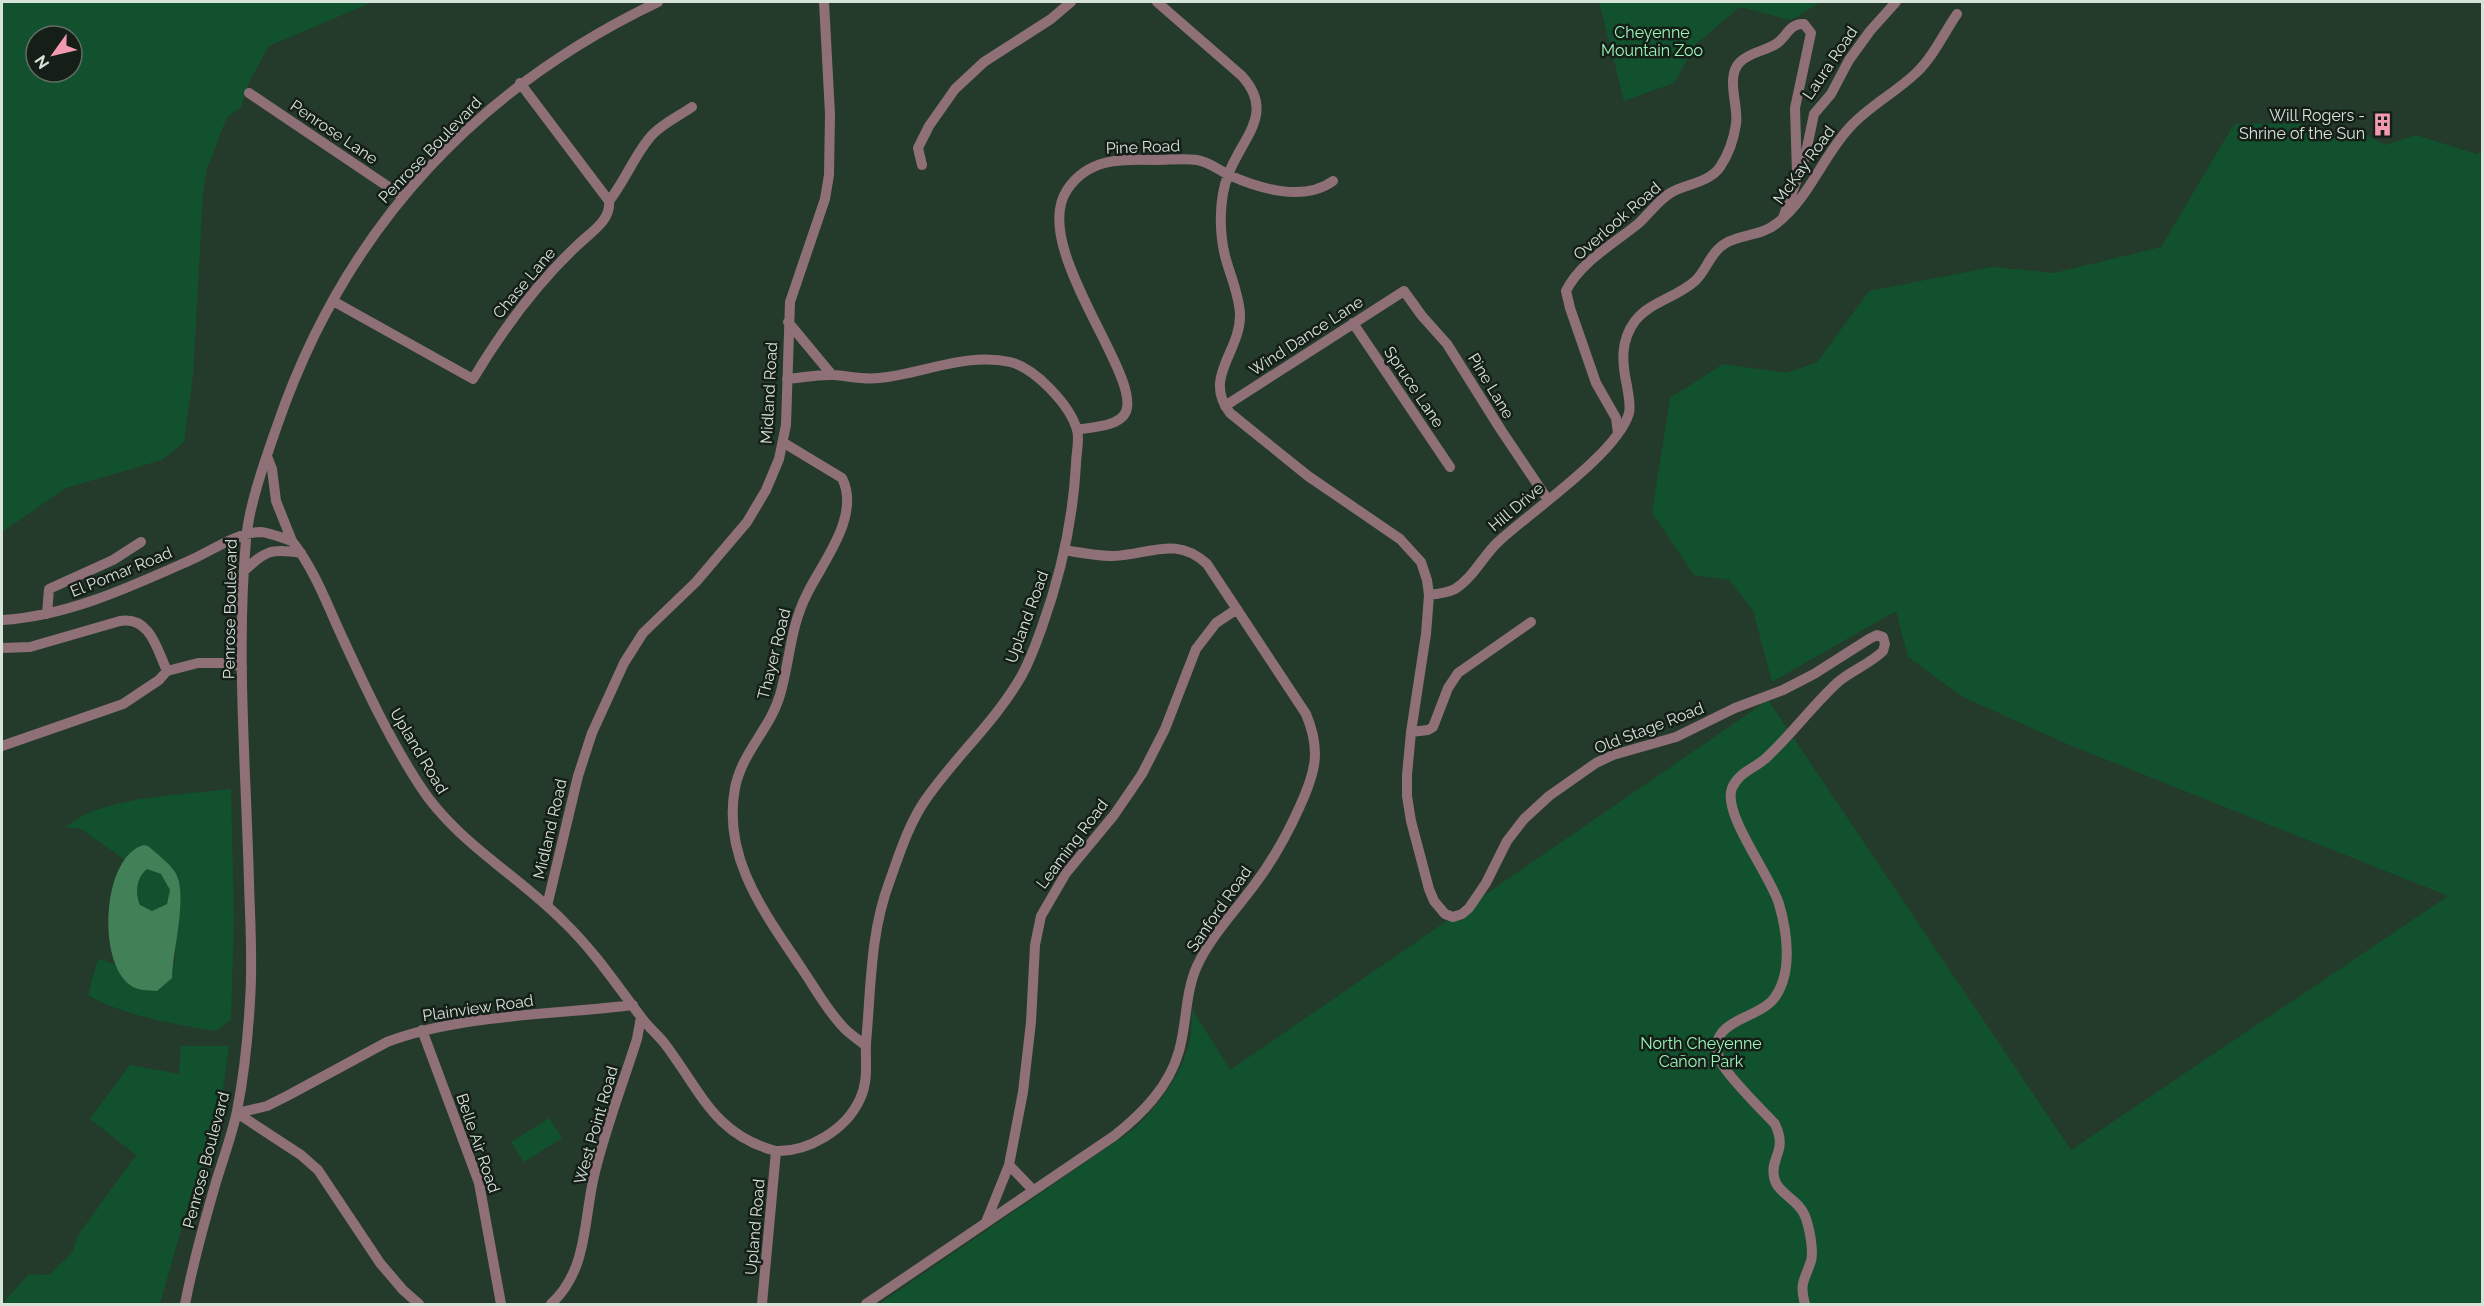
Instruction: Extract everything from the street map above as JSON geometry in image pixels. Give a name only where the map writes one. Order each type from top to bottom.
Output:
[{"type":"street","name":"Penrose Boulevard","points":[[184,1305],[203,1226],[237,1113],[248,1032],[252,974],[242,667],[246,535],[267,456],[294,380],[333,301],[365,246],[402,196],[453,143],[520,83],[580,42],[657,2]]},
{"type":"street","name":"Midland Road","points":[[547,906],[578,776],[592,733],[624,663],[643,633],[696,582],[747,522],[766,490],[784,443],[788,322],[794,286],[825,199],[829,175],[830,114],[824,2]]},
{"type":"street","points":[[922,165],[918,148],[935,116],[955,89],[984,62],[1051,19],[1071,2]]},
{"type":"street","points":[[1157,2],[1250,84],[1258,111],[1228,175],[1221,218],[1225,255],[1240,315],[1236,340],[1220,382],[1219,393],[1225,406]]},
{"type":"street","name":"Laura Road","points":[[1783,218],[1805,157],[1814,114],[1831,94],[1849,60],[1870,31],[1896,2]]},
{"type":"street","name":"McKay Road","points":[[1618,433],[1629,413],[1630,399],[1623,361],[1624,346],[1628,332],[1644,311],[1693,283],[1700,276],[1710,258],[1727,242],[1763,232],[1795,209],[1848,129],[1871,107],[1925,64],[1957,14]]},
{"type":"street","name":"Overlook Road","points":[[1618,433],[1616,418],[1596,383],[1566,291],[1570,283],[1599,255],[1641,221],[1662,199],[1719,169],[1736,126],[1737,111],[1733,85],[1737,64],[1746,56],[1782,40],[1791,27],[1797,23],[1809,27],[1811,33],[1795,108],[1797,174]]},
{"type":"street","points":[[520,83],[609,201],[628,174],[647,140],[660,128],[692,107]]},
{"type":"street","name":"Penrose Lane","points":[[249,93],[402,196]]},
{"type":"street","name":"Pine Road","points":[[1077,430],[1115,422],[1125,414],[1128,400],[1125,387],[1065,255],[1059,217],[1066,192],[1093,165],[1121,159],[1197,160],[1213,165],[1228,175],[1265,188],[1283,191],[1313,191],[1324,188],[1334,181]]},
{"type":"street","name":"Chase Lane","points":[[333,301],[473,379],[502,333],[544,280],[602,222],[610,208],[609,201]]},
{"type":"street","name":"Wind Dance Lane","points":[[1225,406],[1404,291]]},
{"type":"street","name":"Pine Lane","points":[[1404,291],[1447,344],[1548,500]]},
{"type":"street","points":[[788,322],[832,375]]},
{"type":"street","name":"Spruce Lane","points":[[1353,323],[1450,467]]},
{"type":"street","points":[[787,380],[832,375],[857,379],[879,378],[962,361],[1008,361],[1021,365],[1042,381],[1066,411],[1077,430]]},
{"type":"street","name":"Old Stage Road","points":[[1225,406],[1242,423],[1308,476],[1400,539],[1421,562],[1429,596],[1407,775],[1411,821],[1434,901],[1445,914],[1453,917],[1469,908],[1486,883],[1507,841],[1524,819],[1565,783],[1613,755],[1676,737],[1736,708],[1784,690],[1869,639],[1877,635],[1883,638],[1885,644],[1883,651],[1841,680],[1766,759],[1737,780],[1730,800],[1737,824],[1766,873],[1779,904],[1786,945],[1786,964],[1776,997],[1758,1012],[1731,1024],[1723,1031],[1718,1048],[1722,1064],[1775,1124],[1779,1133],[1781,1143],[1774,1167],[1775,1180],[1806,1216],[1812,1255],[1802,1282],[1805,1305]]},
{"type":"street","name":"Upland Road","points":[[267,456],[272,469],[276,501],[292,541],[301,553],[384,724],[421,788],[455,829],[547,906],[593,953],[641,1017],[665,1044],[704,1102],[723,1124],[747,1141],[776,1151],[787,1151],[815,1142],[838,1127],[859,1102],[865,1083],[875,934],[896,863],[927,798],[981,733],[1021,677],[1031,658],[1055,591],[1065,550],[1075,481],[1077,430]]},
{"type":"street","name":"Hill Drive","points":[[1429,596],[1444,593],[1463,582],[1498,542],[1601,453],[1618,433]]},
{"type":"street","name":"Thayer Road","points":[[784,443],[842,478],[847,488],[848,508],[828,558],[806,595],[793,628],[781,693],[775,711],[739,772],[733,801],[735,840],[749,886],[769,920],[844,1028],[866,1046]]},
{"type":"street","points":[[246,535],[261,532],[292,541]]},
{"type":"street","name":"El Pomar Road","points":[[2,620],[47,614],[102,596],[246,535]]},
{"type":"street","points":[[47,614],[49,588],[113,560],[141,542]]},
{"type":"street","name":"Sanford Road","points":[[866,1305],[1120,1131],[1155,1098],[1179,1051],[1189,993],[1198,966],[1213,939],[1274,857],[1311,781],[1316,753],[1306,714],[1207,564],[1191,552],[1180,548],[1111,556],[1065,550]]},
{"type":"street","points":[[244,571],[263,554],[288,551],[301,553]]},
{"type":"street","name":"Leaming Road","points":[[986,1222],[1009,1165],[1026,1069],[1035,945],[1041,916],[1066,873],[1114,815],[1142,774],[1165,729],[1196,649],[1216,623],[1237,609]]},
{"type":"street","points":[[2,648],[30,647],[120,621],[134,621],[148,631],[167,671]]},
{"type":"street","points":[[1411,732],[1428,730],[1433,727],[1452,680],[1531,622]]},
{"type":"street","points":[[2,746],[123,704],[159,680],[167,671],[198,663],[227,663],[242,667]]},
{"type":"street","name":"Plainview Road","points":[[237,1113],[267,1106],[387,1042],[422,1030],[459,1023],[633,1005]]},
{"type":"street","name":"West Point Road","points":[[551,1305],[565,1290],[578,1267],[595,1172],[637,1040],[641,1017]]},
{"type":"street","name":"Belle Air Road","points":[[422,1030],[479,1183],[501,1305]]},
{"type":"street","points":[[237,1113],[301,1155],[318,1170],[380,1263],[419,1305]]},
{"type":"street","name":"Upland Road","points":[[762,1305],[776,1151]]},
{"type":"street","points":[[1009,1165],[1033,1190]]},
{"type":"green space","points":[[2,2],[373,2],[269,46],[249,82],[241,107],[227,117],[207,169],[203,194],[193,376],[184,442],[162,460],[66,488],[2,532]]},
{"type":"green space","name":"Cheyenne Mountain Zoo","points":[[1599,2],[1821,2],[1791,20],[1740,7],[1697,43],[1674,83],[1624,101]]},
{"type":"green space","name":"North Cheyenne Cañon Park","points":[[2299,123],[2351,141],[2367,135],[2385,145],[2416,135],[2476,154],[2482,150],[2482,1304],[879,1304],[1134,1129],[1159,1101],[1179,1070],[1191,1033],[1192,1009],[1230,1070],[1768,700],[2071,1150],[2448,896],[2067,744],[1961,696],[1908,657],[1896,611],[1772,682],[1753,611],[1729,580],[1694,575],[1652,513],[1670,398],[1723,364],[1787,373],[1817,362],[1869,291],[1992,267],[2054,273],[2161,247],[2234,124]]},
{"type":"green space","points":[[231,789],[234,920],[231,1020],[215,1031],[134,1014],[88,995],[98,959],[115,964],[131,985],[142,989],[157,990],[172,977],[172,968],[175,963],[177,875],[128,854],[125,860],[81,829],[66,827],[81,817],[121,803],[168,795]]},
{"type":"green space","points":[[147,869],[161,874],[170,890],[169,901],[151,911],[140,903],[137,895],[140,877]]},
{"type":"green space","points":[[181,1046],[229,1046],[221,1104],[187,1209],[160,1304],[2,1304],[29,1274],[49,1275],[72,1253],[78,1235],[136,1155],[90,1119],[130,1065],[179,1074]]},
{"type":"green space","points":[[549,1118],[562,1138],[524,1162],[511,1142]]},
{"type":"shaded area","points":[[144,845],[148,846],[172,868],[179,882],[179,924],[172,978],[157,991],[139,989],[130,985],[119,973],[112,955],[109,910],[112,888],[119,868],[130,853]],"holes":[[[147,869],[161,874],[170,890],[167,904],[152,911],[140,905],[137,896],[139,881]]]},
{"type":"place","name":"Will Rogers - Shrine of the Sun","points":[[2383,124]]}]
